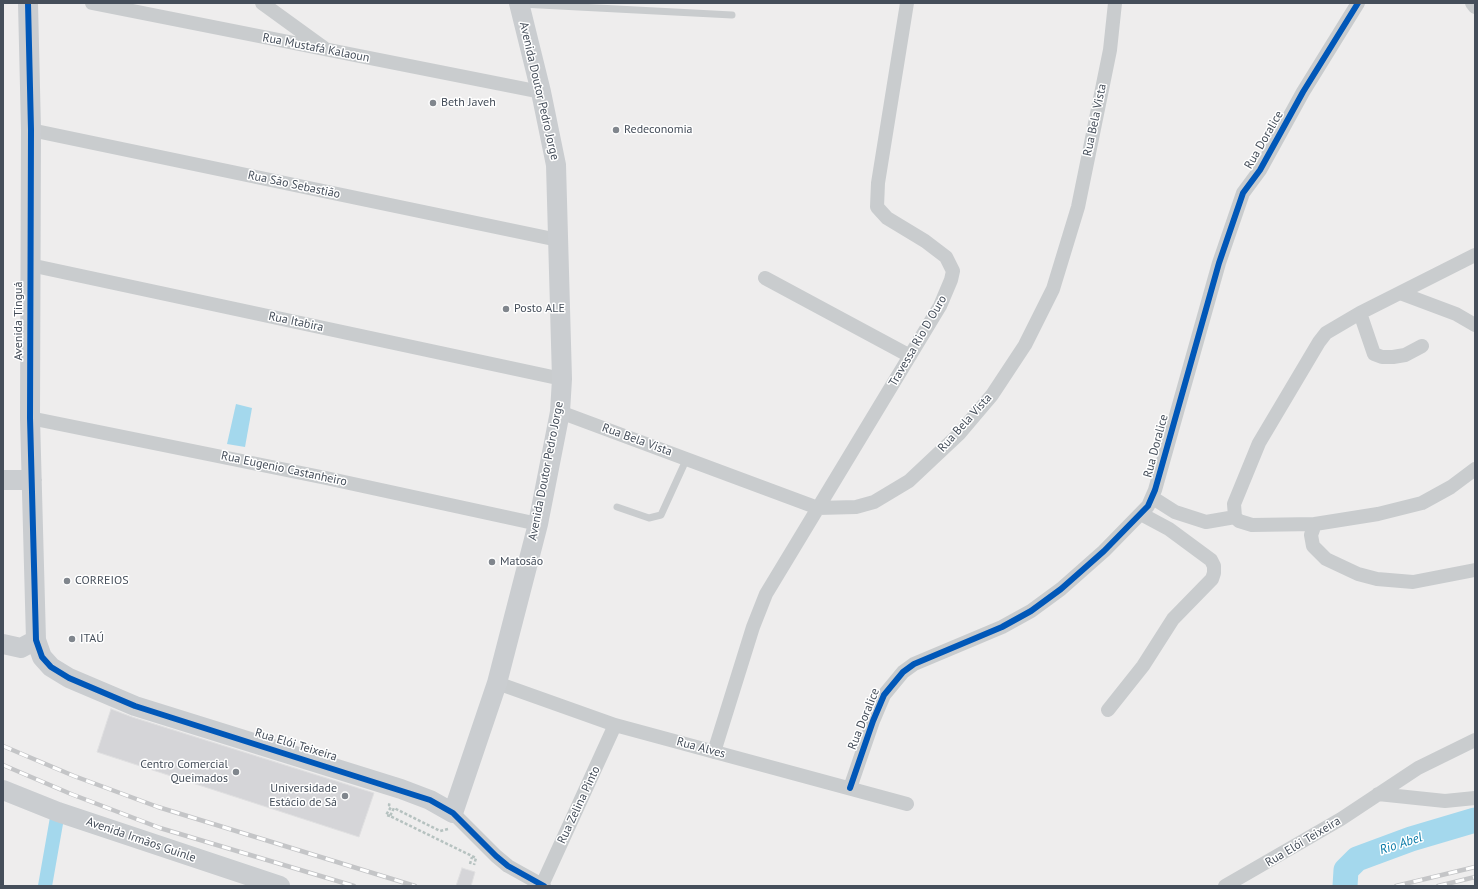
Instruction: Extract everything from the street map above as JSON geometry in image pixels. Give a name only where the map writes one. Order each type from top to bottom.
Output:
[{"type":"street","name":"Avenida Tinguá","points":[[28,3],[31,130],[30,418],[36,640]]},
{"type":"street","name":"Rua Mustafá Kalaoun","points":[[92,3],[327,51],[541,92]]},
{"type":"street","points":[[262,3],[327,51]]},
{"type":"street","name":"Avenida Doutor Pedro Jorge","points":[[453,813],[497,683],[538,524],[560,412],[562,379],[556,165],[541,92],[518,3]]},
{"type":"street","name":"Travessa Rio D Ouro","points":[[714,752],[753,627],[775,578],[940,306],[951,280],[952,270],[946,257],[937,248],[886,218],[878,207],[878,183],[907,3]]},
{"type":"street","name":"Rua Bela Vista","points":[[560,412],[818,508],[856,507],[874,502],[909,481],[963,428],[992,395],[1025,345],[1053,289],[1078,207],[1110,50],[1115,3]]},
{"type":"street","name":"Rua Doralice","points":[[850,788],[884,695],[903,672],[914,664],[1002,627],[1031,611],[1061,589],[1141,514],[1153,498],[1219,263],[1243,193],[1260,170],[1303,92],[1358,3]]},
{"type":"street","points":[[1472,3],[1475,7]]},
{"type":"street","name":"Rua São Sebastião","points":[[31,130],[558,240]]},
{"type":"street","points":[[1475,255],[1360,313],[1326,333],[1319,342],[1259,443],[1234,504],[1235,516],[1239,521],[1252,525],[1315,524],[1378,514],[1422,503],[1451,487],[1475,468]]},
{"type":"street","name":"Rua Itabira","points":[[30,265],[562,379]]},
{"type":"street","points":[[765,278],[910,356]]},
{"type":"street","points":[[1400,293],[1456,314],[1475,325]]},
{"type":"street","points":[[1360,313],[1374,354],[1382,357],[1393,357],[1405,355],[1422,346]]},
{"type":"street","name":"Rua Eugenio Castanheiro","points":[[30,418],[326,478],[538,524]]},
{"type":"street","points":[[3,480],[32,480]]},
{"type":"street","points":[[1153,498],[1175,512],[1206,522],[1235,516]]},
{"type":"street","points":[[1108,710],[1143,666],[1173,619],[1212,580],[1214,573],[1214,566],[1211,560],[1194,546],[1169,529],[1141,514]]},
{"type":"street","points":[[1315,524],[1311,535],[1311,540],[1317,552],[1339,566],[1377,580],[1414,582],[1475,570]]},
{"type":"street","points":[[3,644],[21,648],[36,640]]},
{"type":"street","name":"Rua Elói Teixeira","points":[[36,640],[42,657],[52,667],[75,681],[107,695],[135,706],[401,789],[430,800],[453,813],[508,866],[543,886]]},
{"type":"street","name":"Rua Alves","points":[[497,683],[615,725],[907,804]]},
{"type":"street","name":"Rua Zelina Pinto","points":[[543,886],[615,725]]},
{"type":"street","name":"Rua Elói Teixeira","points":[[1225,886],[1341,819],[1418,768],[1475,740]]},
{"type":"street","name":"Avenida Irmãos Guinle","points":[[3,790],[228,878],[280,886]]},
{"type":"street","points":[[1378,794],[1446,801],[1475,798]]},
{"type":"lane","points":[[518,3],[732,15]]},
{"type":"lane","points":[[617,508],[649,518],[661,515],[687,458]]},
{"type":"path","points":[[388,805],[391,807],[386,815],[476,858],[474,865]]},
{"type":"path","points":[[390,816],[394,808],[440,831]]},
{"type":"path","points":[[470,864],[472,857]]},
{"type":"water","points":[[236,404],[252,408],[245,447],[227,444]]},
{"type":"building","name":"Centro Comercial Queimados","points":[[111,709],[132,717],[374,793],[359,837],[97,752]]},
{"type":"building","points":[[462,868],[475,872],[471,886],[456,886]]},
{"type":"waterway","points":[[45,886],[58,812]]},
{"type":"waterway","name":"Rio Abel","points":[[1345,886],[1346,870],[1357,859],[1411,839],[1475,820]]},
{"type":"railway","points":[[3,746],[74,776],[158,807],[415,886]]},
{"type":"railway","points":[[3,765],[71,794],[160,828],[354,886]]},
{"type":"railway","points":[[1396,886],[1475,867]]},
{"type":"railway","points":[[1438,886],[1475,877]]},
{"type":"cycle path","points":[[28,3],[31,130],[30,418],[36,640],[42,657],[51,667],[69,678],[135,706],[430,800],[453,813],[508,866],[544,886]]},
{"type":"cycle path","points":[[850,788],[873,721],[884,695],[903,672],[914,664],[1002,627],[1031,611],[1061,589],[1104,551],[1148,506],[1155,490],[1219,263],[1243,193],[1260,170],[1303,92],[1358,3]]},
{"type":"place","name":"Beth Javeh","points":[[433,103]]},
{"type":"place","name":"Redeconomia","points":[[616,130]]},
{"type":"place","name":"Posto ALE","points":[[506,309]]},
{"type":"place","name":"Matosão","points":[[492,562]]},
{"type":"place","name":"CORREIOS","points":[[67,581]]},
{"type":"place","name":"ITAÚ","points":[[72,639]]},
{"type":"place","name":"Centro Comercial Queimados","points":[[236,772]]},
{"type":"place","name":"Universidade Estácio de Sá","points":[[345,796]]}]
